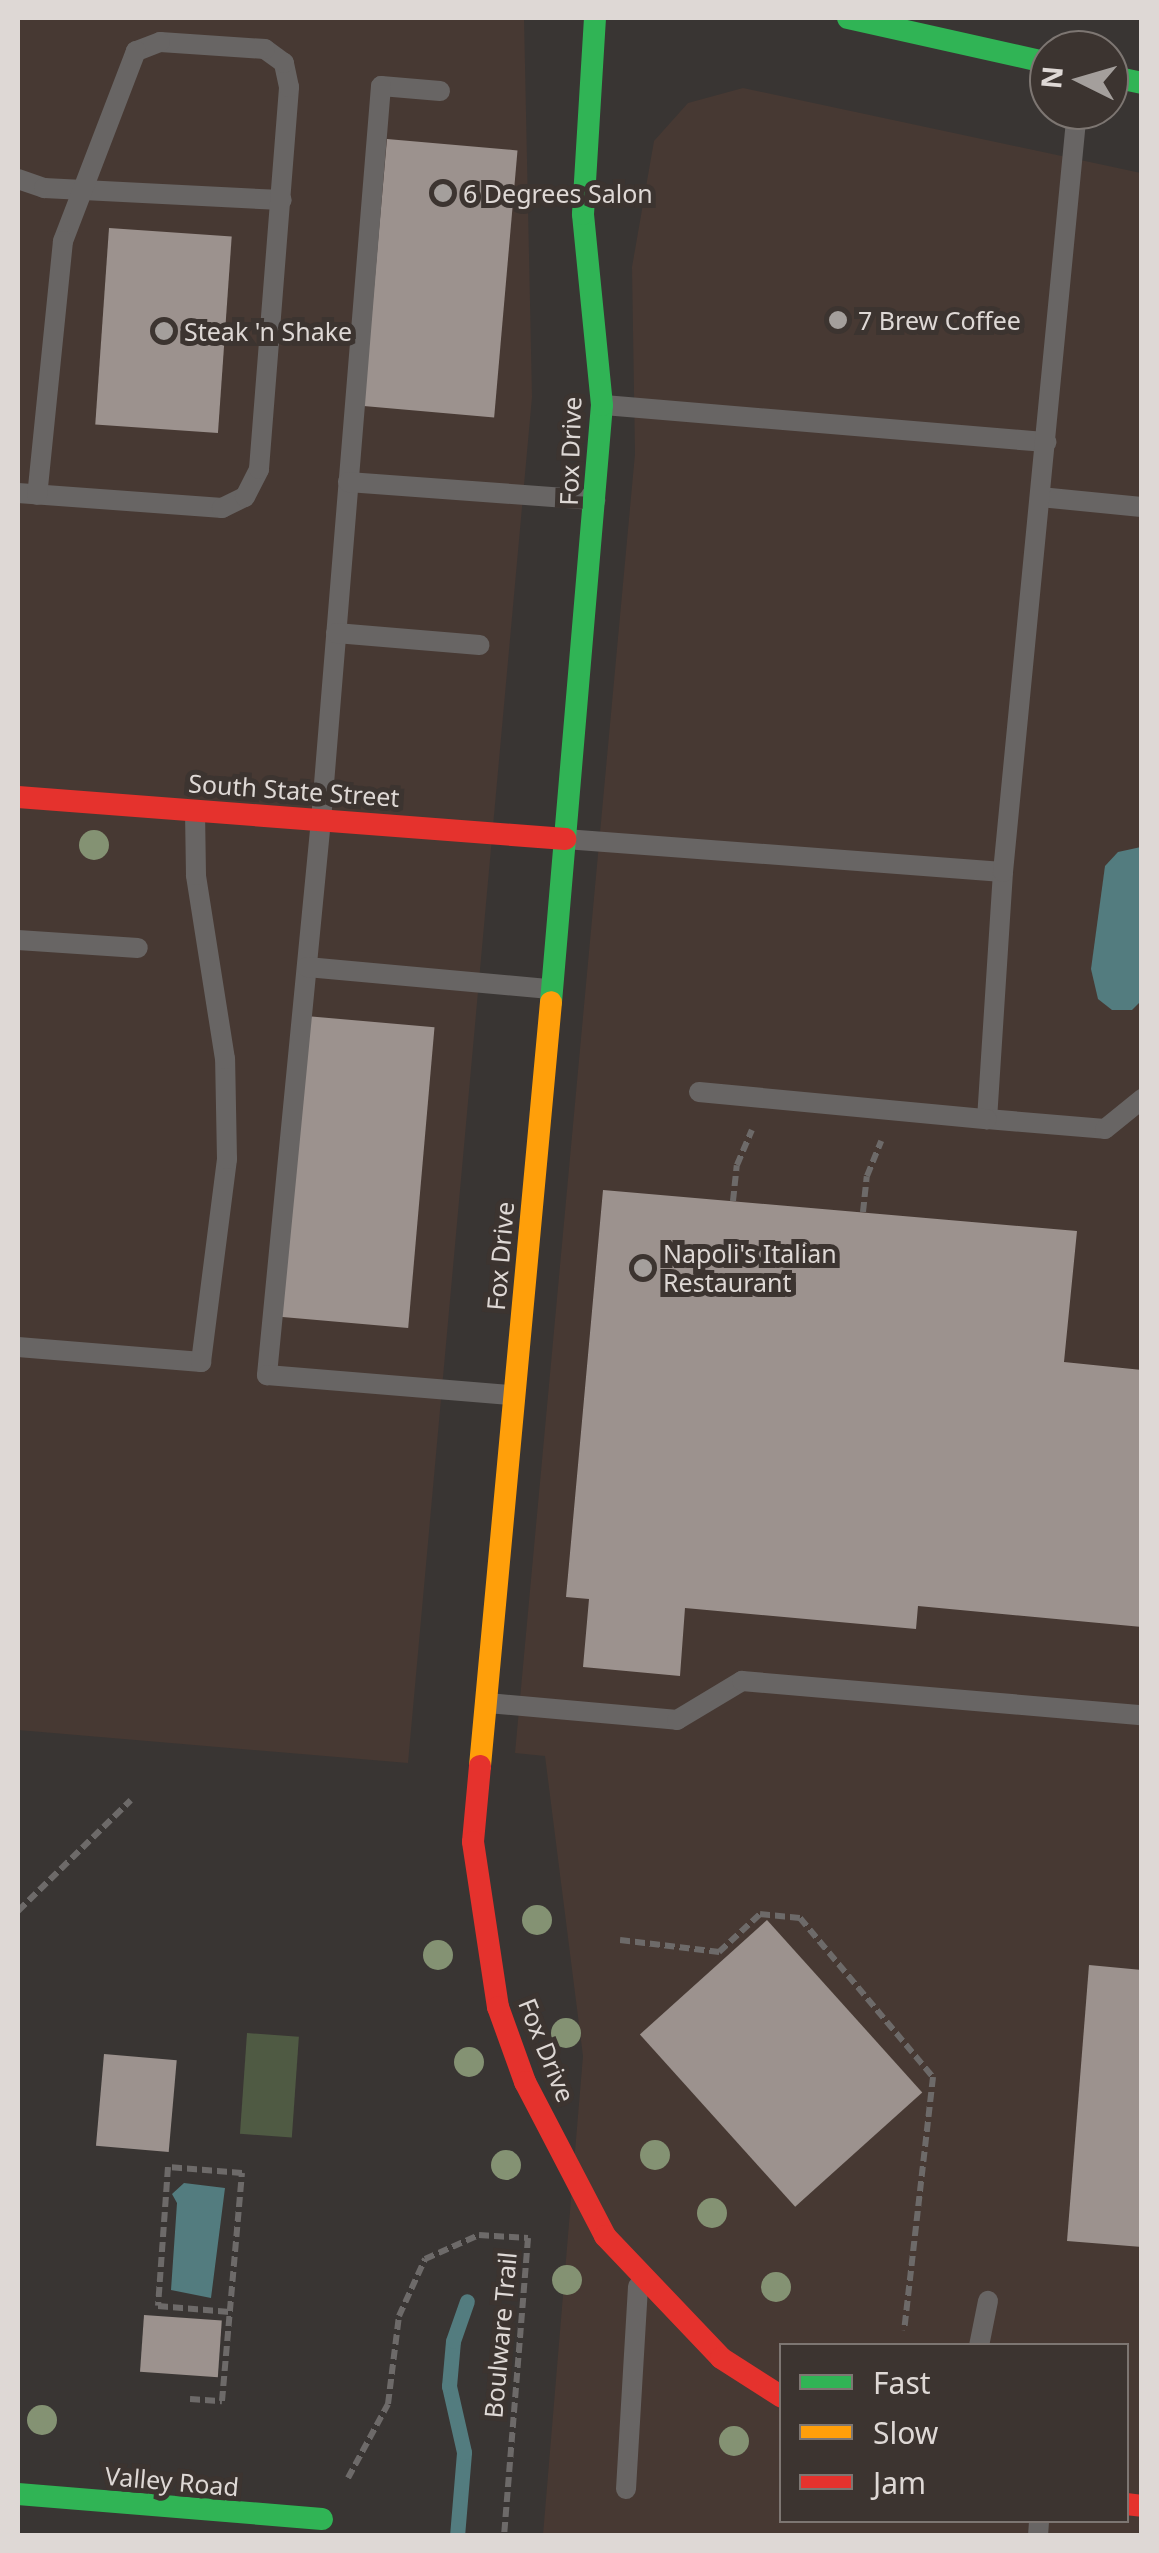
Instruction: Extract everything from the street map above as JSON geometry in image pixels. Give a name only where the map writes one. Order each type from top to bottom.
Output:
[{"type":"street","name":"Fox Drive","points":[[595,18],[584,214],[602,405],[596,500],[474,1842],[498,2007],[525,2082],[605,2236],[720,2358],[779,2396]]},
{"type":"street","points":[[848,18],[1029,59]]},
{"type":"street","name":"South State Street","points":[[18,797],[565,839]]},
{"type":"street","name":"Valley Road","points":[[18,2494],[322,2519]]},
{"type":"lane","points":[[160,42],[265,49],[284,63],[289,87],[282,200],[259,469],[245,497],[222,508],[27,494],[64,241],[136,51],[160,42]]},
{"type":"lane","points":[[440,91],[380,86],[321,820],[267,1375],[514,1396]]},
{"type":"lane","points":[[987,1119],[1004,872],[1075,130]]},
{"type":"lane","points":[[18,179],[82,188],[282,200]]},
{"type":"lane","points":[[602,405],[1046,442]]},
{"type":"lane","points":[[348,482],[596,500]]},
{"type":"lane","points":[[1040,497],[1142,507]]},
{"type":"lane","points":[[336,633],[480,645]]},
{"type":"lane","points":[[18,1347],[202,1362],[227,1160],[225,1058],[196,876],[195,810]]},
{"type":"lane","points":[[565,839],[1004,872]]},
{"type":"lane","points":[[18,940],[138,948]]},
{"type":"lane","points":[[307,967],[552,989]]},
{"type":"lane","points":[[700,1092],[1105,1129],[1142,1099]]},
{"type":"lane","points":[[486,1703],[677,1720],[742,1681],[1142,1715]]},
{"type":"lane","points":[[626,2489],[639,2274]]},
{"type":"lane","points":[[980,2343],[988,2301]]},
{"type":"lane","points":[[270,2517],[289,2536]]},
{"type":"path","points":[[733,1200],[737,1165],[766,1098]]},
{"type":"path","points":[[863,1212],[867,1176],[895,1108]]},
{"type":"path","points":[[18,1911],[131,1800]]},
{"type":"path","points":[[620,1940],[720,1952],[760,1914],[800,1918],[933,2077],[904,2330]]},
{"type":"path","points":[[190,2399],[222,2402],[230,2312],[242,2172],[168,2168],[158,2306],[230,2312]]},
{"type":"path","name":"Boulware Trail","points":[[322,2519],[325,2496],[343,2489],[388,2404],[400,2316],[425,2258],[479,2234],[528,2238],[504,2536]]},
{"type":"shaded area","points":[[18,18],[524,18],[532,397],[408,1763],[18,1730]]},
{"type":"shaded area","points":[[743,88],[1141,173],[1141,2535],[543,2535],[583,2056],[545,1756],[515,1753],[635,454],[632,267],[654,141],[688,103]]},
{"type":"green space","points":[[247,2033],[299,2037],[292,2137],[240,2134]]},
{"type":"water","points":[[1141,847],[1141,1001],[1132,1010],[1112,1010],[1098,999],[1091,969],[1105,866],[1118,852]]},
{"type":"water","points":[[184,2183],[225,2188],[211,2298],[171,2290],[177,2203],[172,2194]]},
{"type":"building","points":[[387,139],[518,150],[494,417],[364,406]]},
{"type":"building","name":"Steak 'n Shake","points":[[109,228],[232,237],[218,433],[95,425]]},
{"type":"building","points":[[306,1016],[435,1027],[408,1328],[280,1317]]},
{"type":"building","points":[[603,1190],[1077,1231],[1064,1362],[1142,1370],[1142,1627],[918,1606],[916,1629],[685,1608],[680,1676],[583,1667],[589,1599],[566,1597]]},
{"type":"building","points":[[767,1920],[922,2092],[795,2207],[640,2034]]},
{"type":"building","points":[[1089,1965],[1142,1970],[1142,2247],[1067,2241]]},
{"type":"building","points":[[104,2054],[177,2060],[169,2152],[96,2146]]},
{"type":"building","points":[[144,2315],[222,2320],[218,2377],[140,2372]]},
{"type":"waterway","points":[[457,2536],[464,2452],[449,2386],[453,2341],[467,2301]]},
{"type":"traffic: fast","points":[[551,1002],[602,405],[583,214],[595,18]]},
{"type":"traffic: fast","points":[[848,18],[1029,59]]},
{"type":"traffic: fast","points":[[1129,80],[1142,83]]},
{"type":"traffic: fast","points":[[18,2494],[322,2519]]},
{"type":"traffic: slow","points":[[480,1766],[551,1002]]},
{"type":"traffic: jam","points":[[18,797],[565,839]]},
{"type":"traffic: jam","points":[[480,1766],[473,1842],[498,2007],[525,2082],[605,2236],[721,2358],[779,2395]]},
{"type":"traffic: jam","points":[[1129,2504],[1142,2506]]},
{"type":"place","name":"6 Degrees Salon","points":[[443,193]]},
{"type":"place","name":"7 Brew Coffee","points":[[838,320]]},
{"type":"place","name":"Steak 'n Shake","points":[[164,331]]},
{"type":"place","name":"Napoli's Italian Restaurant","points":[[643,1268]]}]
